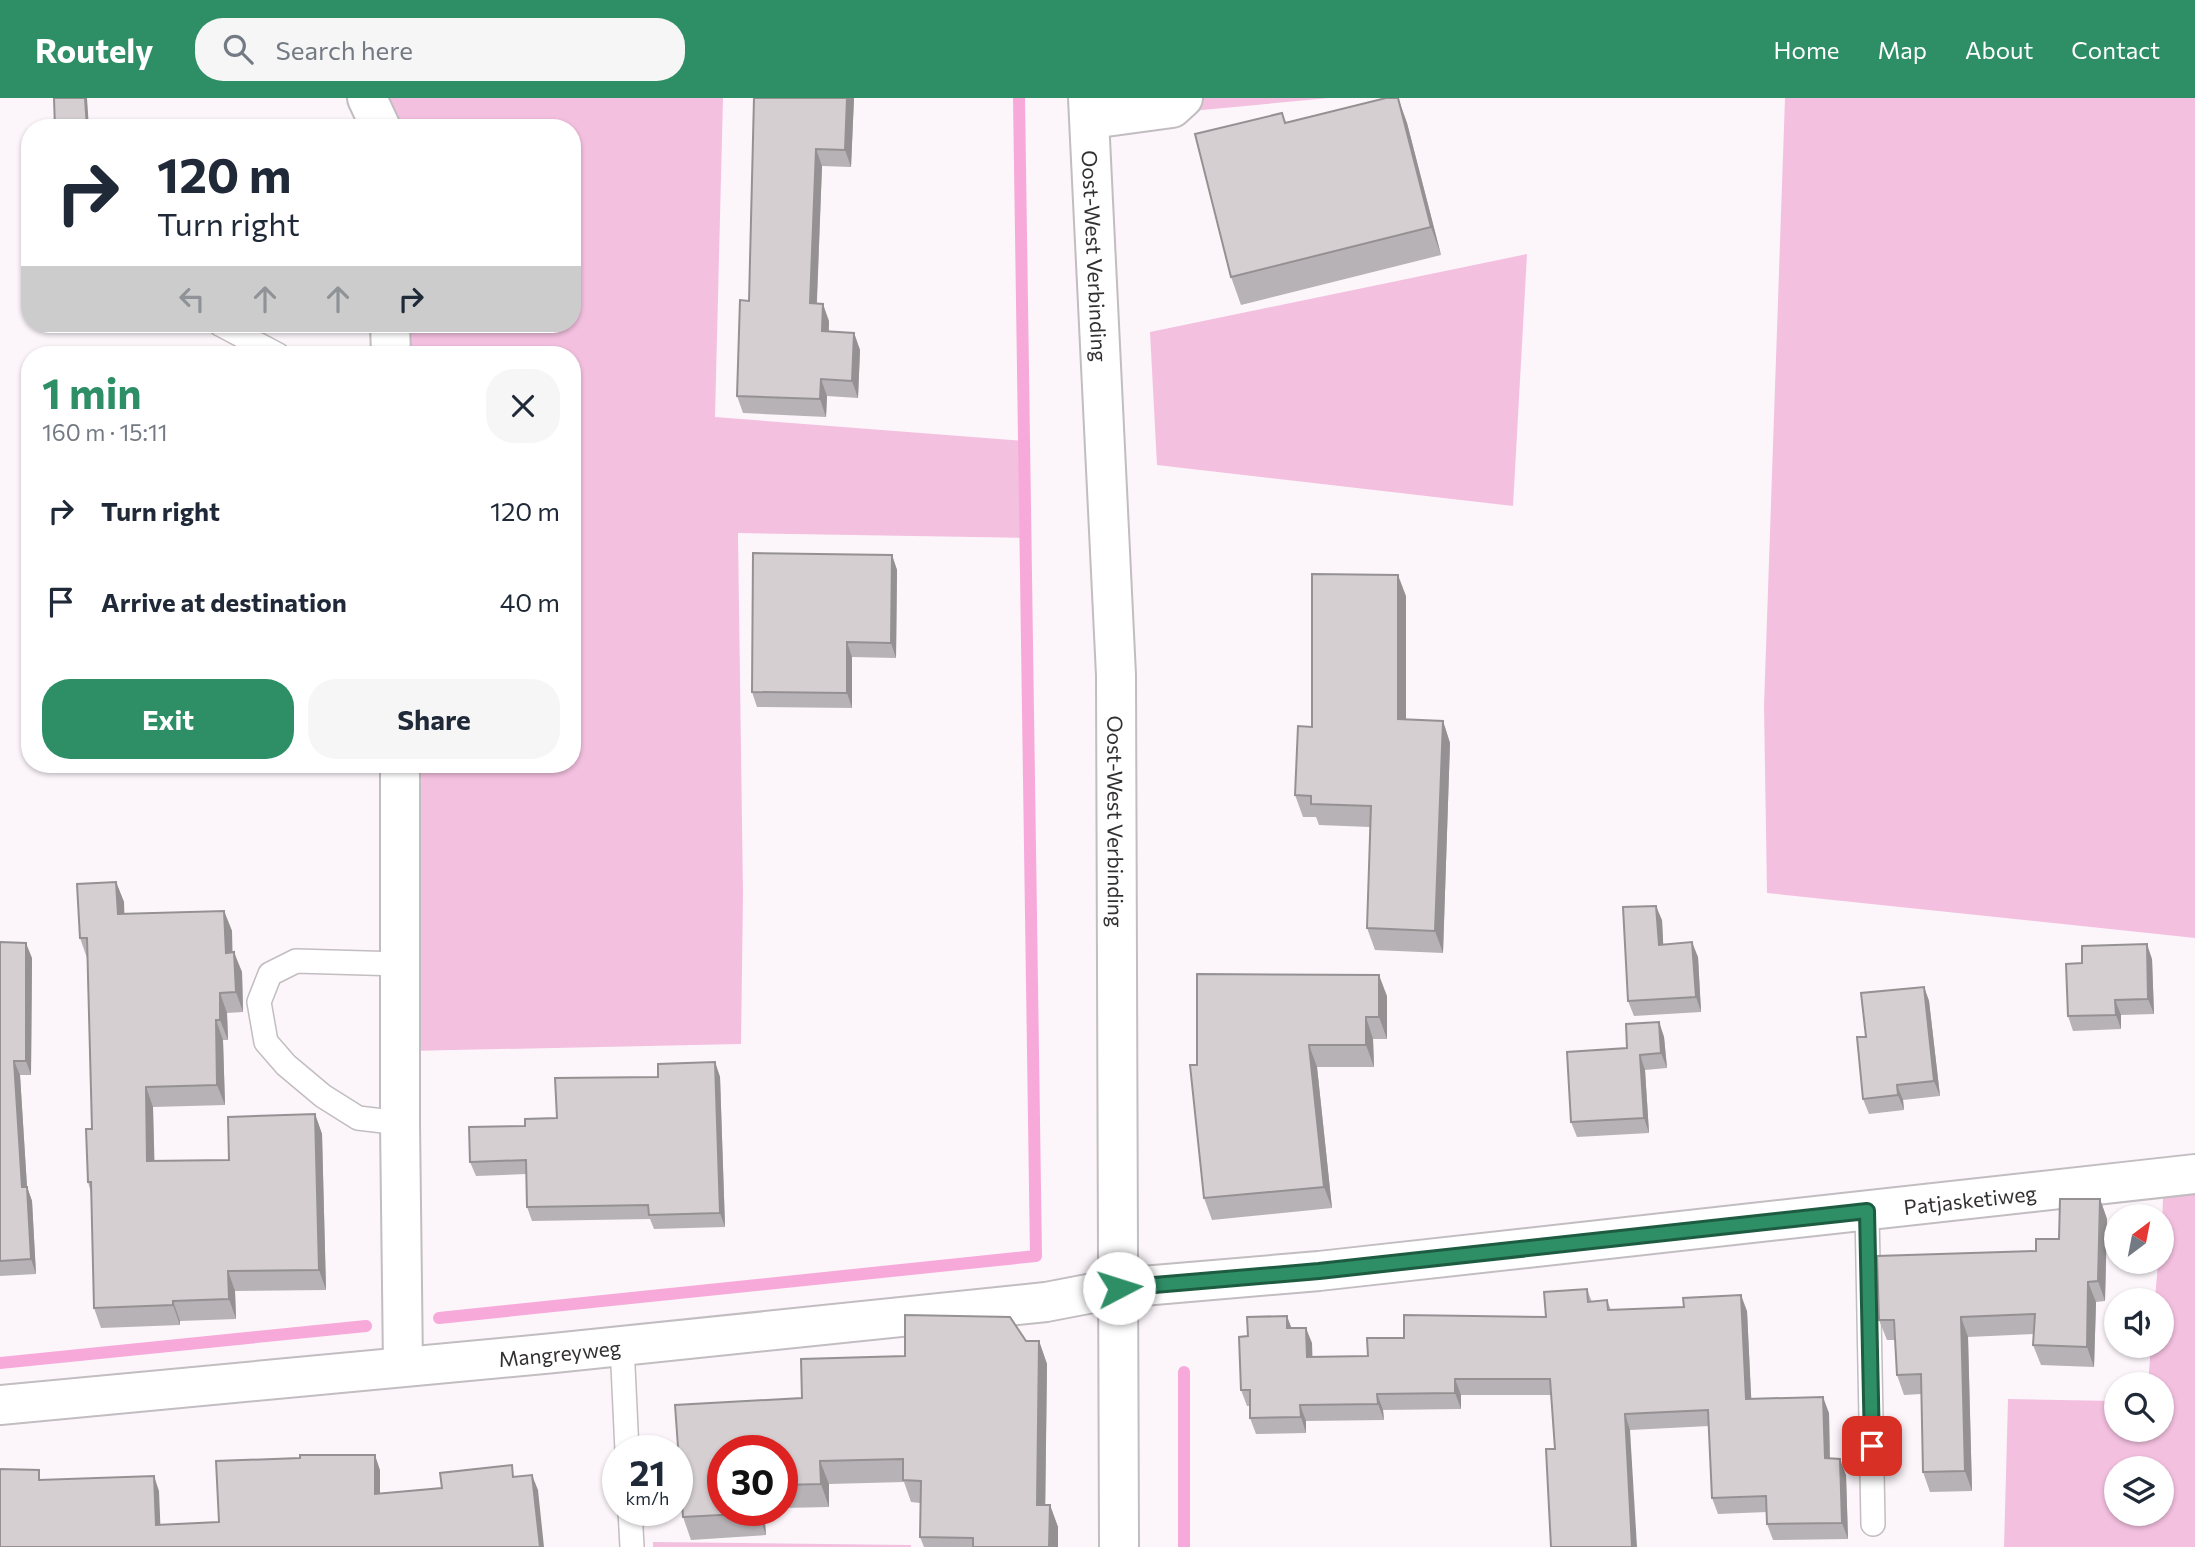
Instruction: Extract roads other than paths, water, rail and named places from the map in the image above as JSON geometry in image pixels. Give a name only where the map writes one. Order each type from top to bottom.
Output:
[{"type":"street","points":[[367,98],[377,119]]},
{"type":"street","points":[[1089,108],[1172,108],[1182,98]]},
{"type":"street","name":"Oost-West Verbinding","points":[[1089,108],[1116,675],[1119,1547]]},
{"type":"street","points":[[400,773],[403,1366]]},
{"type":"street","name":"Patjasketiweg","points":[[1119,1288],[1319,1271],[2195,1174]]},
{"type":"street","name":"Mangreyweg","points":[[0,1405],[622,1346],[1046,1302],[1119,1288]]},
{"type":"lane","points":[[237,333],[261,346]]},
{"type":"lane","points":[[400,964],[296,961],[270,974],[259,1002],[266,1042],[286,1065],[323,1096],[358,1118],[400,1123]]},
{"type":"lane","points":[[1867,1211],[1873,1524]]},
{"type":"lane","points":[[622,1346],[626,1435]]},
{"type":"lane","points":[[631,1526],[632,1547]]},
{"type":"waterway","points":[[439,1318],[1036,1256],[1019,98]]},
{"type":"waterway","points":[[0,1363],[366,1326]]},
{"type":"waterway","points":[[1184,1372],[1184,1547]]}]
